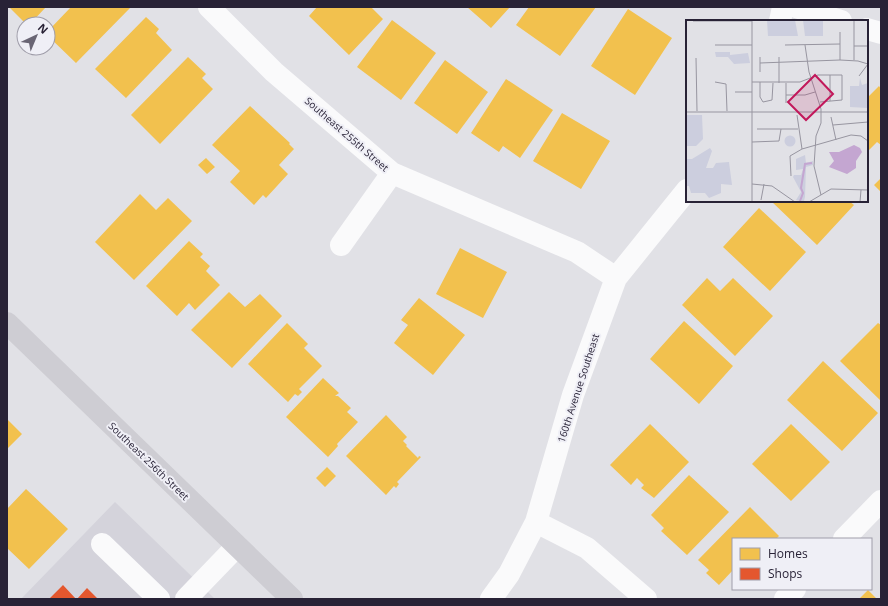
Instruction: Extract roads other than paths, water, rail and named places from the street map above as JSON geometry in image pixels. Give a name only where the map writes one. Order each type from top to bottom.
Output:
[{"type":"main road","name":"Southeast 256th Street","points":[[7,323],[292,599]]},
{"type":"street","name":"Southeast 255th Street","points":[[209,7],[274,72],[392,173],[577,252],[616,278]]},
{"type":"street","points":[[780,20],[783,7]]},
{"type":"street","points":[[796,7],[838,20]]},
{"type":"street","points":[[868,29],[881,33]]},
{"type":"street","points":[[341,245],[392,173]]},
{"type":"street","name":"160th Avenue Southeast","points":[[491,599],[509,574],[536,522],[573,395],[616,278],[686,191]]},
{"type":"street","points":[[845,538],[881,501]]},
{"type":"street","points":[[536,522],[588,548],[646,599]]},
{"type":"street","points":[[102,544],[159,599]]},
{"type":"street","points":[[186,599],[237,546]]},
{"type":"street","points":[[786,599],[794,590]]}]
